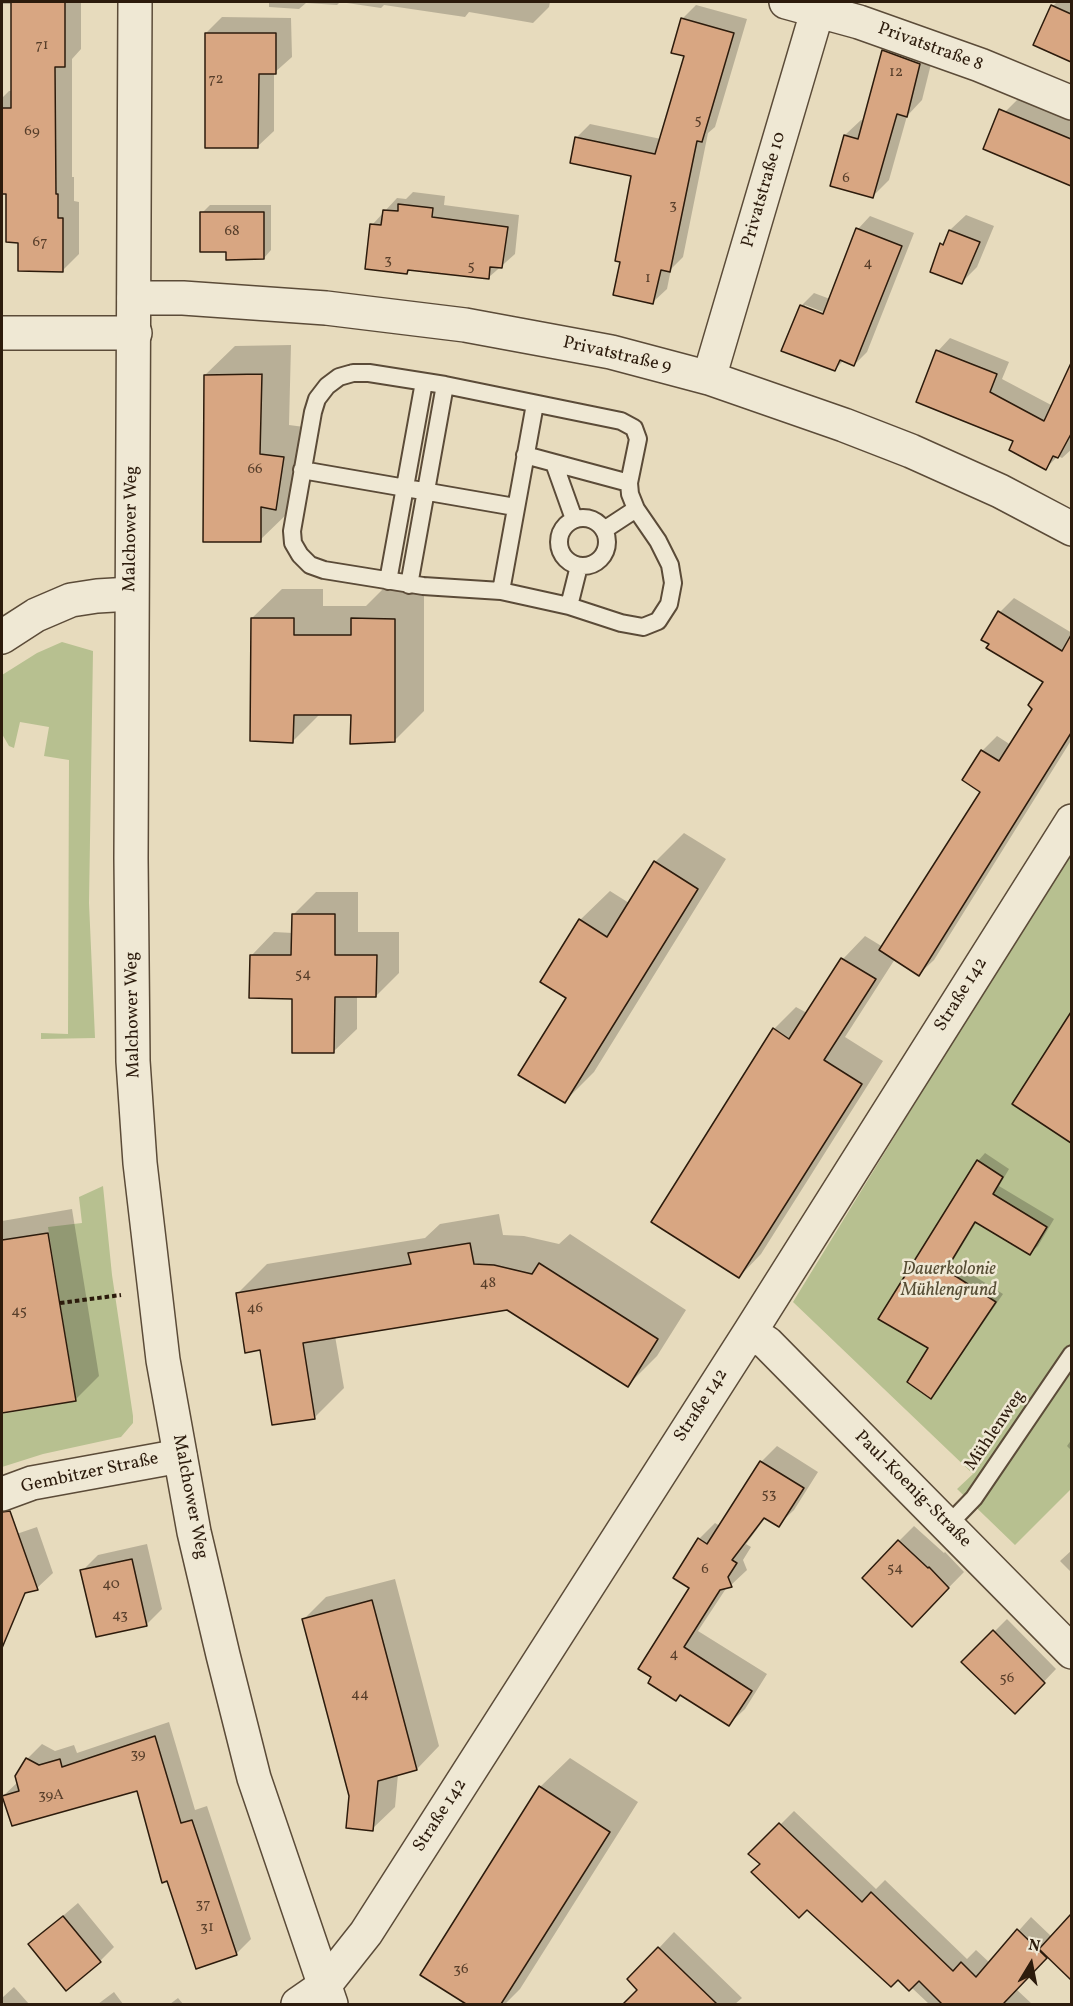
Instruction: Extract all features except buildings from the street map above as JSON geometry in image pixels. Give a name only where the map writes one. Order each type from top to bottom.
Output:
[{"type":"street","name":"Malchower Weg","points":[[135,2],[135,333],[131,594],[134,1061],[140,1163],[163,1360],[194,1532],[254,1778],[328,1995]]},
{"type":"street","name":"Privatstraße 8","points":[[786,2],[819,6],[980,65],[1071,103]]},
{"type":"street","name":"Privatstraße 10","points":[[709,378],[819,6]]},
{"type":"street","name":"Privatstraße 9","points":[[134,298],[183,298],[326,308],[465,325],[611,352],[709,378],[844,425],[1000,491],[1071,529]]},
{"type":"street","points":[[2,333],[135,333]]},
{"type":"street","points":[[2,637],[36,615],[71,600],[131,594]]},
{"type":"street","name":"Straße 142","points":[[298,2004],[328,1995],[355,1949],[750,1332],[1071,821]]},
{"type":"street","name":"Paul-Koenig-Straße","points":[[750,1332],[767,1343],[1071,1652]]},
{"type":"street","name":"Gembitzer Straße","points":[[2,1494],[32,1483],[180,1456]]},
{"type":"lane","points":[[353,373],[369,373],[424,382],[621,421],[634,428],[638,439],[629,483],[630,494],[636,509],[658,541],[670,565],[673,583],[669,604],[657,621],[643,627],[621,623],[569,606],[501,591],[410,585],[324,570],[310,565],[300,555],[294,543],[292,531],[317,399],[327,386],[339,377],[353,373]]},
{"type":"lane","points":[[388,581],[424,382]]},
{"type":"lane","points":[[410,585],[445,385]]},
{"type":"lane","points":[[501,591],[534,404]]},
{"type":"lane","points":[[525,455],[629,483]]},
{"type":"lane","points":[[554,463],[574,519]]},
{"type":"lane","points":[[302,470],[515,507]]},
{"type":"lane","points":[[604,530],[636,509]]},
{"type":"lane","points":[[589,518],[596,521],[604,530],[608,540],[603,555],[598,561],[579,566],[564,557],[558,543],[559,536],[562,528],[574,519],[589,518]]},
{"type":"lane","points":[[569,606],[579,566]]},
{"type":"lane","name":"Mühlenweg","points":[[947,1526],[974,1498],[1071,1354]]},
{"type":"path","points":[[60,1303],[120,1296],[126,1292]]},
{"type":"green space","points":[[62,642],[93,651],[89,903],[95,1038],[41,1039],[41,1033],[68,1034],[69,760],[44,756],[49,727],[20,722],[14,748],[9,746],[2,734],[2,675],[37,653]]},
{"type":"green space","name":"Dauerkolonie Mühlengrund","points":[[1071,849],[1071,1489],[1015,1545],[957,1489],[973,1474],[793,1302]]},
{"type":"green space","points":[[103,1186],[112,1275],[133,1423],[121,1437],[43,1454],[2,1467],[2,1414],[76,1401],[48,1227],[82,1223],[79,1197]]}]
